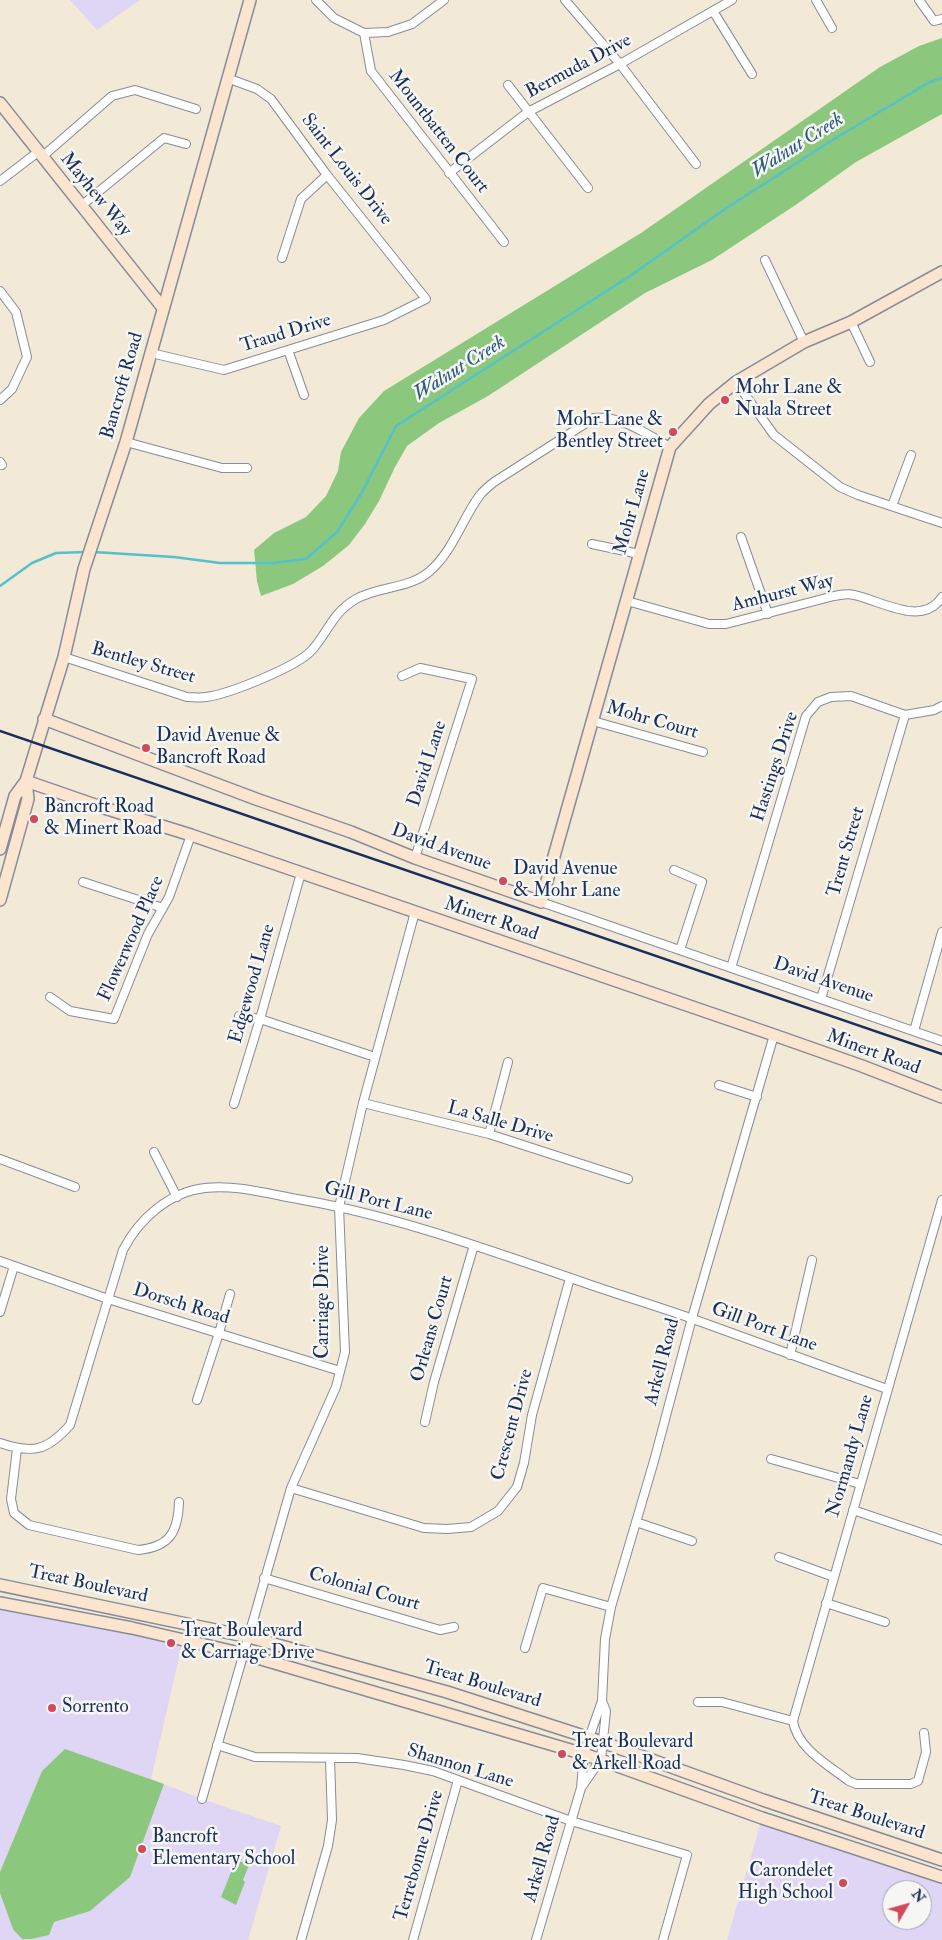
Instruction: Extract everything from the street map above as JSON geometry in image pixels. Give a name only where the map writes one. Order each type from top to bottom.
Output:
[{"type":"street","name":"Bancroft Road","points":[[0,846],[14,796],[26,780],[64,657],[84,569],[126,442],[250,0]]},
{"type":"street","points":[[316,0],[334,18],[364,33],[388,32],[412,24],[444,0]]},
{"type":"street","points":[[564,0],[620,64],[696,164]]},
{"type":"street","name":"Bermuda Drive","points":[[449,173],[528,112],[620,64],[732,0]]},
{"type":"street","points":[[816,0],[832,28]]},
{"type":"street","points":[[918,0],[934,21],[942,19]]},
{"type":"street","points":[[713,11],[752,74]]},
{"type":"street","name":"Mountbatten Court","points":[[364,33],[371,72],[504,242]]},
{"type":"street","name":"Saint Louis Drive","points":[[227,78],[257,89],[271,99],[327,175],[426,300]]},
{"type":"street","points":[[508,85],[588,188]]},
{"type":"street","points":[[0,181],[40,154],[112,96],[136,90],[196,108]]},
{"type":"street","name":"Mayhew Way","points":[[0,103],[163,308]]},
{"type":"street","points":[[81,206],[164,138],[186,144]]},
{"type":"street","points":[[282,258],[301,199],[327,175]]},
{"type":"street","points":[[765,260],[804,342]]},
{"type":"street","name":"Mohr Lane","points":[[541,902],[670,447],[709,404],[736,382],[804,342],[851,322],[941,274]]},
{"type":"street","points":[[0,291],[16,312],[27,357],[12,390],[0,400]]},
{"type":"street","name":"Traud Drive","points":[[151,353],[224,370],[384,320],[426,300]]},
{"type":"street","points":[[851,322],[870,362]]},
{"type":"street","points":[[288,350],[304,395]]},
{"type":"street","points":[[736,382],[774,435],[840,487],[942,523]]},
{"type":"street","name":"Bentley Street","points":[[64,657],[187,697],[205,697],[229,690],[300,661],[312,650],[333,618],[356,599],[369,593],[414,581],[429,572],[446,551],[481,494],[494,482],[594,418],[617,419],[670,447]]},
{"type":"street","points":[[126,442],[222,468],[247,468]]},
{"type":"street","points":[[892,506],[911,455]]},
{"type":"street","points":[[741,537],[768,614]]},
{"type":"street","points":[[592,544],[639,554]]},
{"type":"street","name":"Amhurst Way","points":[[627,601],[709,624],[726,624],[834,596],[853,594],[903,610],[925,611],[940,601],[942,597]]},
{"type":"street","name":"David Lane","points":[[402,676],[420,668],[472,679],[415,858]]},
{"type":"street","name":"Hastings Drive","points":[[731,968],[806,716],[818,702],[831,697],[851,696],[905,715],[934,710],[942,706]]},
{"type":"street","name":"Trent Street","points":[[821,998],[905,715]]},
{"type":"street","name":"David Avenue","points":[[44,719],[271,805],[350,832],[415,858],[942,1041]]},
{"type":"street","name":"Mohr Court","points":[[593,721],[702,752]]},
{"type":"street","name":"Bancroft Road","points":[[0,900],[28,800],[26,780]]},
{"type":"street","name":"Minert Road","points":[[26,780],[101,808],[192,835],[774,1035],[942,1097]]},
{"type":"street","name":"Flowerwood Place","points":[[50,997],[70,1011],[114,1019],[148,934],[164,908],[174,885],[192,835]]},
{"type":"street","points":[[674,870],[702,882],[680,950]]},
{"type":"street","name":"Edgewood Lane","points":[[234,1104],[301,873]]},
{"type":"street","points":[[83,882],[164,908]]},
{"type":"street","name":"Carriage Drive","points":[[202,1799],[291,1488],[325,1413],[345,1352],[339,1207],[362,1103],[415,912]]},
{"type":"street","points":[[914,1031],[942,932]]},
{"type":"street","points":[[239,1016],[260,1019],[375,1057]]},
{"type":"street","name":"Arkell Road","points":[[582,1788],[584,1754],[602,1701],[605,1638],[611,1607],[774,1035]]},
{"type":"street","points":[[489,1134],[508,1062]]},
{"type":"street","points":[[719,1085],[757,1097]]},
{"type":"street","name":"La Salle Drive","points":[[362,1103],[489,1134],[628,1179]]},
{"type":"street","points":[[154,1152],[177,1197]]},
{"type":"street","points":[[0,1159],[75,1187]]},
{"type":"street","name":"Gill Port Lane","points":[[0,1443],[18,1449],[44,1447],[58,1439],[70,1425],[123,1250],[131,1235],[154,1211],[177,1197],[203,1188],[219,1187],[377,1215],[474,1245],[692,1318],[887,1389]]},
{"type":"street","name":"Normandy Lane","points":[[793,1721],[942,1200]]},
{"type":"street","name":"Orleans Court","points":[[425,1422],[434,1382],[474,1245]]},
{"type":"street","points":[[790,1355],[812,1260]]},
{"type":"street","name":"Dorsch Road","points":[[0,1262],[108,1299],[340,1371]]},
{"type":"street","points":[[0,1312],[14,1266]]},
{"type":"street","name":"Crescent Drive","points":[[291,1488],[424,1528],[471,1527],[498,1511],[517,1487],[524,1463],[532,1416],[570,1278]]},
{"type":"street","points":[[197,1400],[230,1294]]},
{"type":"street","points":[[18,1449],[11,1499],[14,1513],[29,1525],[138,1550],[153,1549],[171,1537],[178,1518],[179,1502]]},
{"type":"street","points":[[771,1459],[860,1484]]},
{"type":"street","points":[[853,1510],[942,1540]]},
{"type":"street","points":[[636,1522],[692,1541]]},
{"type":"street","points":[[779,1557],[834,1577]]},
{"type":"street","name":"Colonial Court","points":[[264,1578],[440,1630],[454,1627]]},
{"type":"street","name":"Treat Boulevard","points":[[0,1584],[249,1638],[447,1692],[602,1742],[763,1800],[942,1860]]},
{"type":"street","points":[[525,1648],[543,1588],[611,1607]]},
{"type":"street","name":"Treat Boulevard","points":[[0,1603],[132,1628],[244,1654],[600,1759],[762,1818],[942,1876]]},
{"type":"street","points":[[826,1603],[885,1622]]},
{"type":"street","name":"Arkell Road","points":[[536,1940],[582,1788],[600,1759],[606,1711],[602,1701]]},
{"type":"street","points":[[698,1702],[722,1702],[793,1721],[794,1731],[799,1740],[849,1781],[864,1784],[911,1784],[918,1781],[926,1752],[924,1733]]},
{"type":"street","name":"Shannon Lane","points":[[217,1745],[255,1757],[357,1758],[397,1763],[433,1771],[571,1821],[687,1855],[663,1940]]},
{"type":"street","points":[[301,1940],[328,1846],[332,1820],[330,1758]]},
{"type":"street","name":"Terrebonne Drive","points":[[413,1940],[458,1780]]},
{"type":"shaded area","points":[[70,0],[140,0],[97,30]]},
{"type":"shaded area","name":"Bancroft Elementary School","points":[[0,1603],[183,1640],[151,1779],[281,1826],[248,1940],[0,1940]]},
{"type":"shaded area","name":"Carondelet High School","points":[[762,1818],[942,1877],[942,1940],[727,1940]]},
{"type":"green space","points":[[942,38],[942,114],[856,162],[797,204],[712,260],[645,293],[488,396],[439,423],[407,446],[379,501],[349,545],[323,566],[293,584],[261,596],[257,581],[254,550],[274,533],[306,517],[326,496],[338,471],[341,452],[359,418],[384,391],[641,233],[880,67],[919,46]]},
{"type":"green space","points":[[65,1749],[164,1784],[130,1877],[90,1911],[54,1922],[49,1935],[22,1939],[13,1929],[0,1893],[0,1872],[42,1771]]},
{"type":"green space","points":[[236,1860],[249,1865],[236,1905],[221,1897]]},
{"type":"waterway","name":"Walnut Creek","points":[[94,552],[174,557],[220,563],[273,563],[306,559],[337,532],[361,494],[396,426],[630,276],[725,209],[831,141],[928,83],[942,78]]},
{"type":"waterway","name":"Walnut Creek","points":[[0,586],[32,563],[56,553],[86,552]]},
{"type":"railway","points":[[0,731],[942,1054]]},
{"type":"place","name":"Mohr Lane & Nuala Street","points":[[725,400]]},
{"type":"place","name":"Mohr Lane & Bentley Street","points":[[673,432]]},
{"type":"place","name":"David Avenue & Bancroft Road","points":[[146,748]]},
{"type":"place","name":"Bancroft Road & Minert Road","points":[[34,819]]},
{"type":"place","name":"David Avenue & Mohr Lane","points":[[503,881]]},
{"type":"place","name":"Treat Boulevard & Carriage Drive","points":[[171,1643]]},
{"type":"place","name":"Sorrento","points":[[52,1708]]},
{"type":"place","name":"Treat Boulevard & Arkell Road","points":[[562,1754]]},
{"type":"place","name":"Bancroft Elementary School","points":[[142,1849]]},
{"type":"place","name":"Carondelet High School","points":[[843,1883]]}]
